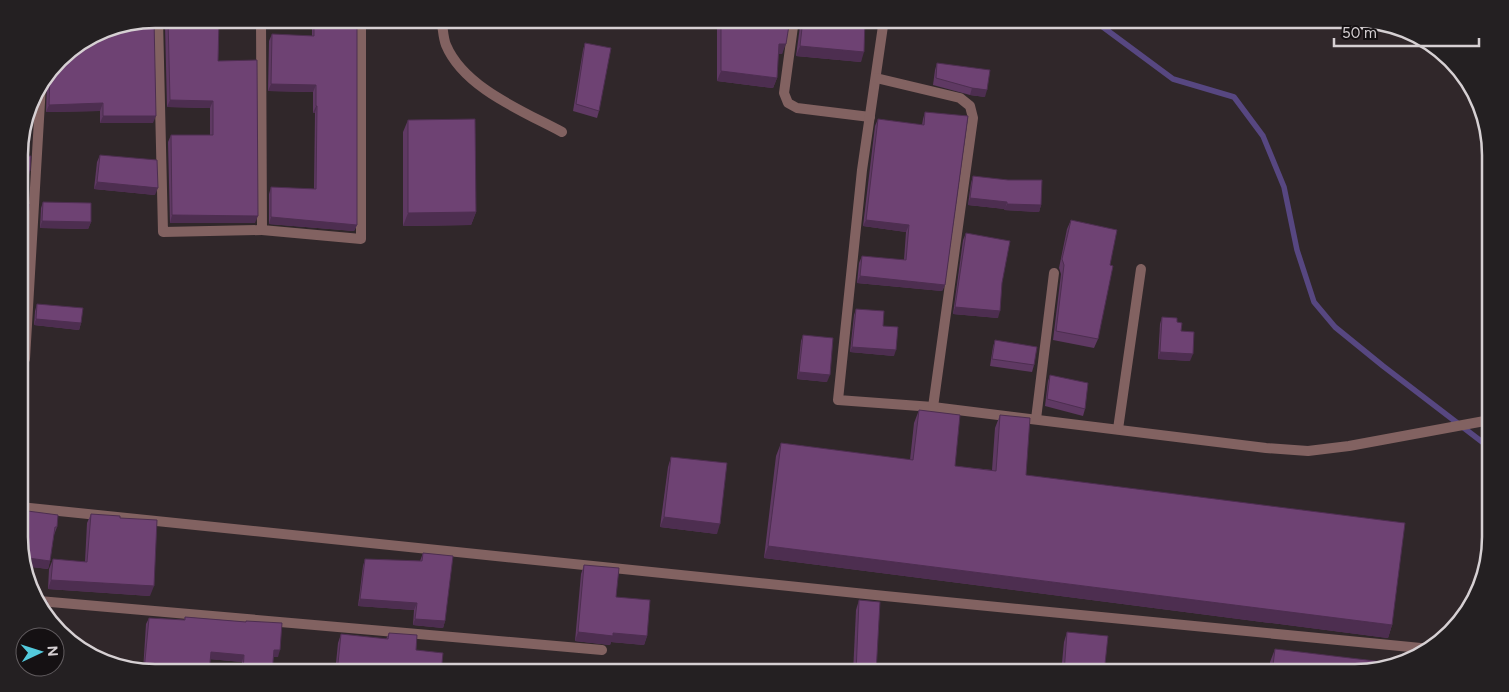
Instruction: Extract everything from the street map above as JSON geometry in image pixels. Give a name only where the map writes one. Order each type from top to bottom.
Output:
[{"type":"street","points":[[158,28],[163,232],[262,230],[361,238],[361,28]]},
{"type":"street","points":[[261,28],[262,230]]},
{"type":"street","points":[[443,28],[446,45],[460,69],[494,96],[562,132]]},
{"type":"street","points":[[793,28],[784,93],[788,103],[798,108],[870,117]]},
{"type":"street","points":[[883,28],[862,170],[838,400],[933,407],[1266,448],[1308,451],[1349,446],[1482,421]]},
{"type":"street","points":[[876,78],[960,98],[970,106],[973,118],[933,407]]},
{"type":"street","points":[[28,304],[39,103]]},
{"type":"street","points":[[1118,429],[1141,269]]},
{"type":"street","points":[[1036,419],[1054,273]]},
{"type":"street","points":[[28,508],[865,594],[1416,648]]},
{"type":"street","points":[[45,602],[602,650]]},
{"type":"building","points":[[154,28],[156,116],[103,116],[103,103],[49,105],[50,84],[59,71],[77,54],[106,37],[130,30]]},
{"type":"building","points":[[168,28],[219,28],[218,61],[257,60],[258,216],[172,215],[171,135],[213,135],[213,101],[170,100]]},
{"type":"building","points":[[314,28],[357,28],[357,225],[271,217],[271,187],[316,189],[317,106],[316,85],[271,84],[272,34],[314,36]]},
{"type":"building","points":[[721,28],[789,28],[786,44],[779,44],[777,78],[721,71]]},
{"type":"building","points":[[802,28],[865,28],[864,52],[800,46]]},
{"type":"building","points":[[585,43],[611,48],[599,111],[576,104]]},
{"type":"building","points":[[937,63],[990,70],[987,90],[936,78]]},
{"type":"building","points":[[925,112],[968,116],[945,285],[860,276],[862,256],[906,260],[909,225],[866,220],[878,119],[924,125]]},
{"type":"building","points":[[475,119],[476,212],[408,213],[408,120]]},
{"type":"building","points":[[100,155],[157,160],[158,188],[97,182]]},
{"type":"building","points":[[28,156],[31,156],[30,171],[28,171]]},
{"type":"building","points":[[973,176],[1008,180],[1042,180],[1041,205],[1007,204],[1007,202],[970,198]]},
{"type":"building","points":[[43,202],[91,203],[91,222],[42,221]]},
{"type":"building","points":[[1071,220],[1117,230],[1110,265],[1113,266],[1098,339],[1056,331],[1064,265],[1062,259]]},
{"type":"building","points":[[966,233],[1010,241],[1002,283],[1000,311],[955,307]]},
{"type":"building","points":[[37,304],[83,308],[81,323],[36,319]]},
{"type":"building","points":[[856,309],[884,311],[883,326],[898,327],[896,350],[852,347]]},
{"type":"building","points":[[1162,317],[1177,318],[1177,322],[1182,323],[1181,331],[1194,332],[1193,354],[1160,352]]},
{"type":"building","points":[[803,335],[833,338],[830,375],[799,372]]},
{"type":"building","points":[[995,340],[1037,347],[1034,365],[992,359]]},
{"type":"building","points":[[1050,375],[1088,383],[1085,409],[1047,399]]},
{"type":"building","points":[[919,410],[960,415],[955,466],[996,471],[1000,415],[1030,418],[1026,475],[1405,523],[1392,625],[768,546],[781,443],[913,460]]},
{"type":"building","points":[[671,457],[727,463],[720,524],[664,517]]},
{"type":"building","points":[[28,511],[58,515],[50,561],[30,558]]},
{"type":"building","points":[[91,514],[157,520],[154,586],[51,580],[53,559],[87,562]]},
{"type":"building","points":[[423,553],[453,556],[445,621],[415,619],[417,603],[360,599],[365,559],[422,561]]},
{"type":"building","points":[[584,565],[619,568],[616,597],[650,600],[647,636],[613,633],[613,636],[578,632]]},
{"type":"building","points":[[859,600],[880,602],[877,664],[856,664]]},
{"type":"building","points":[[185,617],[282,623],[280,650],[274,650],[273,664],[244,664],[244,655],[211,652],[210,664],[145,664],[149,618],[185,620]]},
{"type":"building","points":[[1067,632],[1108,636],[1105,664],[1065,664]]},
{"type":"building","points":[[389,633],[417,635],[416,650],[443,653],[442,664],[338,664],[341,634],[388,639]]},
{"type":"building","points":[[1275,649],[1381,662],[1362,664],[1273,664]]},
{"type":"waterway","points":[[1104,28],[1173,79],[1234,97],[1263,136],[1284,187],[1297,250],[1314,302],[1335,327],[1482,442]]}]
